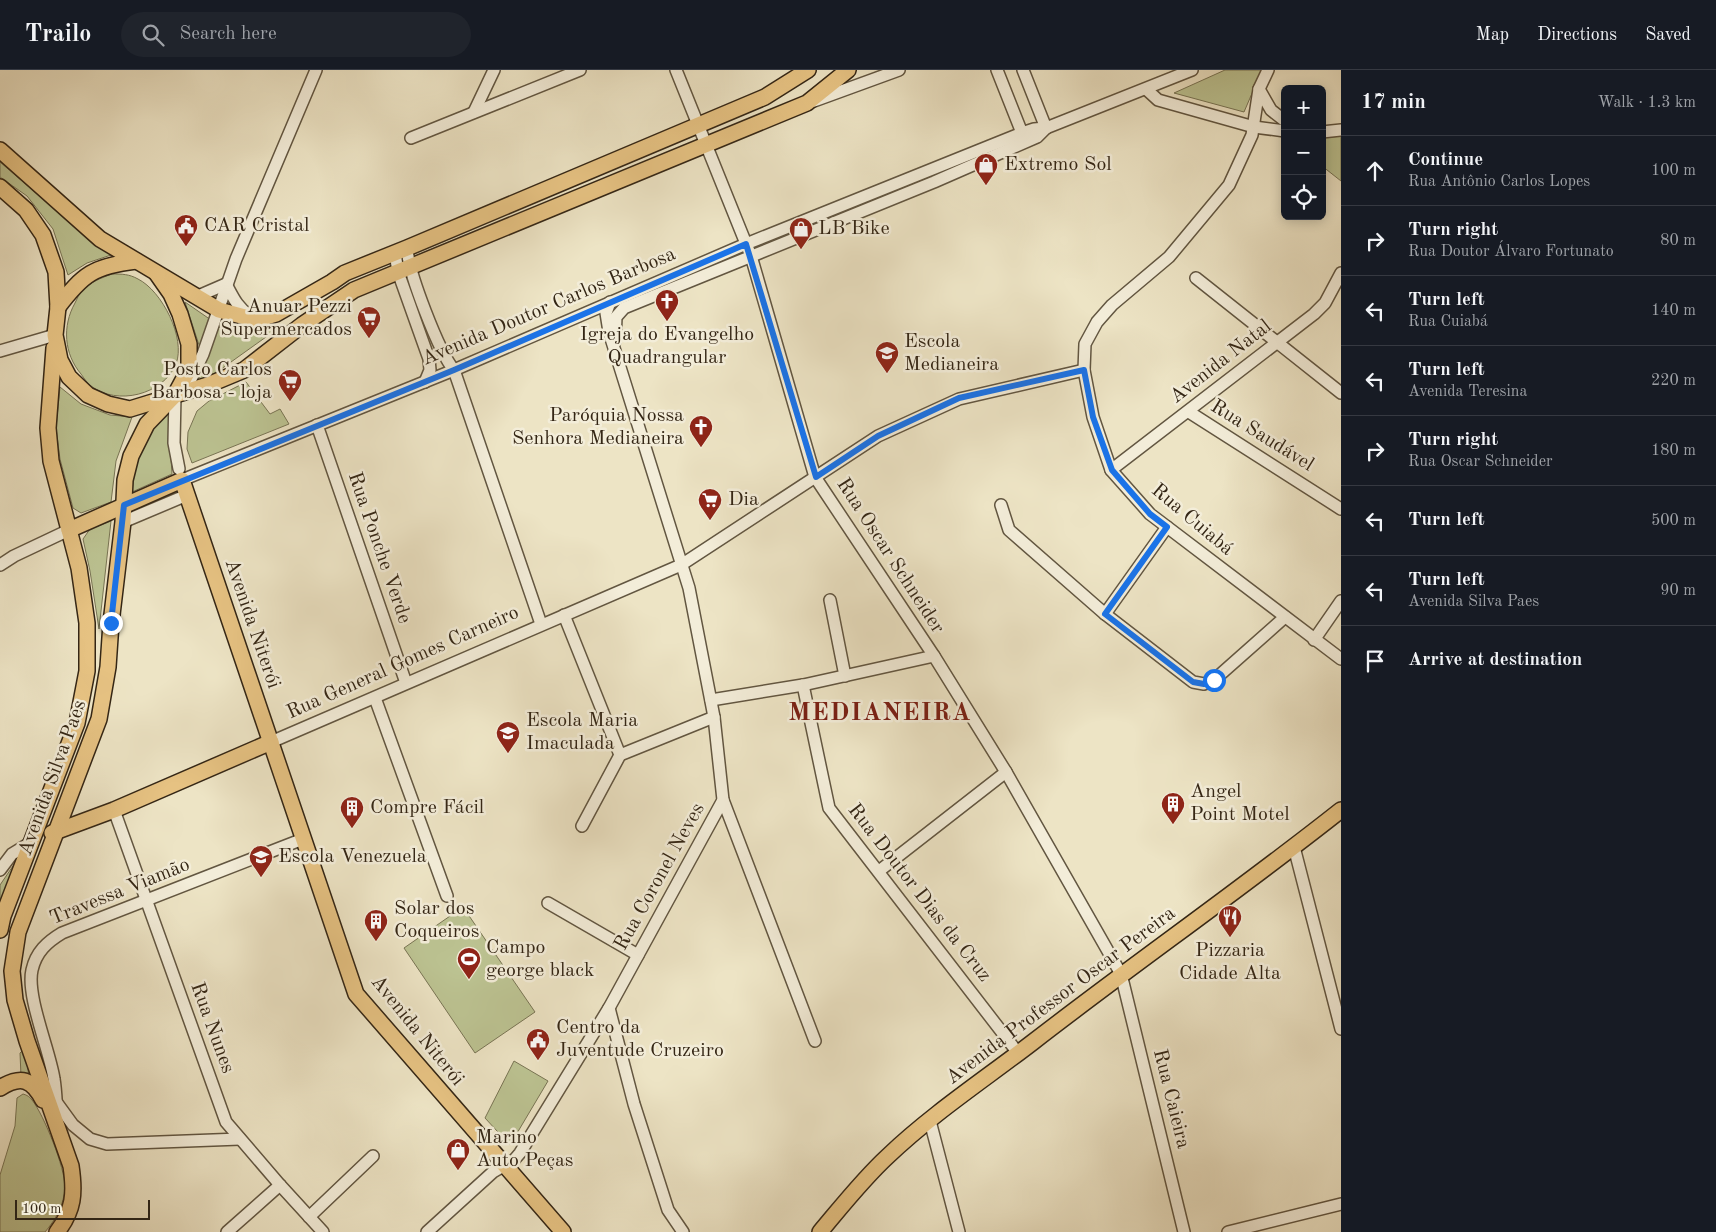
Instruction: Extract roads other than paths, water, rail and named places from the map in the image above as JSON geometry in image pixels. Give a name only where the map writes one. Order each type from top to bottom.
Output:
[{"type":"main road","points":[[0,150],[91,231],[136,261],[219,310],[256,320],[276,314],[345,273],[765,97],[808,70]]},
{"type":"main road","points":[[0,187],[26,210],[43,235],[56,272],[58,307],[55,335],[60,360],[70,377],[88,394],[108,404],[130,409],[208,385],[244,370],[302,325],[354,290],[807,103],[848,70]]},
{"type":"main road","points":[[58,307],[76,283],[94,271],[112,264],[136,261]]},
{"type":"main road","points":[[157,274],[180,314],[189,344],[188,368],[175,395]]},
{"type":"main road","name":"Avenida Silva Paes","points":[[0,930],[3,916],[30,843],[77,723],[86,671],[86,623],[79,568],[51,462],[48,428],[55,335]]},
{"type":"main road","name":"Avenida Silva Paes","points":[[58,1128],[27,1041],[15,1000],[12,971],[18,932],[99,719],[108,667],[111,623],[123,522],[125,480],[131,456],[147,424],[175,395]]},
{"type":"main road","name":"Avenida Doutor Carlos Barbosa","points":[[68,530],[124,505],[181,474]]},
{"type":"main road","name":"Avenida Niterói","points":[[181,474],[356,994],[563,1232]]},
{"type":"main road","name":"Rua General Gomes Carneiro","points":[[30,843],[56,831],[114,810],[271,742]]},
{"type":"main road","name":"Avenida Professor Oscar Pereira","points":[[820,1232],[863,1181],[888,1155],[1018,1053],[1341,810]]},
{"type":"main road","points":[[0,1088],[9,1082],[17,1080],[33,1084],[58,1128],[71,1166],[74,1184],[72,1203],[66,1221],[57,1232]]},
{"type":"street","points":[[175,395],[189,382],[203,354],[226,284],[316,70]]},
{"type":"street","points":[[474,112],[494,70]]},
{"type":"street","points":[[411,138],[580,70]]},
{"type":"street","name":"Rua Oscar Schneider","points":[[676,70],[751,256],[816,477],[934,656],[1006,772],[1122,974]]},
{"type":"street","points":[[807,103],[899,70]]},
{"type":"street","points":[[997,70],[1022,133]]},
{"type":"street","points":[[1023,70],[1046,128]]},
{"type":"street","name":"Avenida Doutor Carlos Barbosa","points":[[181,474],[316,425],[426,382],[746,244],[1022,133],[1046,128],[1192,70]]},
{"type":"street","name":"Rua Cuiabá","points":[[1268,70],[1259,89],[1252,135],[1228,185],[1170,257],[1112,305],[1097,322],[1085,344],[1084,370],[1093,417],[1112,470],[1150,514],[1341,659]]},
{"type":"street","points":[[1146,88],[1158,100],[1254,127],[1281,130]]},
{"type":"street","points":[[1259,89],[1271,110],[1281,118]]},
{"type":"street","name":"Avenida Doutor Carlos Barbosa","points":[[615,349],[616,317],[624,308],[925,186],[1037,138],[1046,128]]},
{"type":"street","points":[[1326,132],[1341,130]]},
{"type":"street","points":[[401,250],[404,270],[429,359],[430,370],[426,382]]},
{"type":"street","points":[[404,270],[442,353],[454,370],[541,624]]},
{"type":"street","name":"Avenida Natal","points":[[1112,470],[1314,314],[1325,303],[1341,273]]},
{"type":"street","points":[[1196,278],[1341,393]]},
{"type":"street","points":[[196,296],[211,292],[226,284]]},
{"type":"street","points":[[226,284],[241,310],[256,320]]},
{"type":"street","name":"Rua Coronel Neves","points":[[432,1230],[493,1172],[520,1153],[609,1008],[723,800],[714,717],[688,588],[609,332],[606,313],[610,302]]},
{"type":"street","points":[[0,351],[55,335]]},
{"type":"street","name":"Rua General Gomes Carneiro","points":[[271,742],[541,624],[681,566],[878,436],[959,398],[1084,370]]},
{"type":"street","name":"Avenida Niterói","points":[[175,395],[174,443],[181,474]]},
{"type":"street","name":"Rua Saudável","points":[[1189,412],[1341,509]]},
{"type":"street","name":"Rua Ponche Verde","points":[[316,425],[406,684]]},
{"type":"street","points":[[123,522],[187,495]]},
{"type":"street","points":[[1001,505],[1009,530],[1105,614],[1193,682],[1204,684],[1214,680],[1285,617]]},
{"type":"street","points":[[1105,614],[1167,527]]},
{"type":"street","points":[[0,565],[14,556],[68,530]]},
{"type":"street","points":[[830,600],[845,676]]},
{"type":"street","points":[[1314,640],[1341,601]]},
{"type":"street","points":[[564,615],[620,755]]},
{"type":"street","points":[[711,700],[803,686],[934,656]]},
{"type":"street","name":"Rua Doutor Dias da Cruz","points":[[803,686],[829,808],[1018,1053]]},
{"type":"street","points":[[375,698],[447,896]]},
{"type":"street","points":[[582,826],[620,755],[714,717]]},
{"type":"street","points":[[879,871],[1006,772]]},
{"type":"street","points":[[723,800],[815,1042]]},
{"type":"street","name":"Rua Nunes","points":[[114,810],[226,1122],[323,1232]]},
{"type":"street","name":"Travessa Viamão","points":[[58,1128],[54,1079],[33,995],[31,972],[36,957],[43,947],[62,933],[303,839]]},
{"type":"street","name":"Rua General Gomes Carneiro","points":[[0,870],[12,854],[30,843]]},
{"type":"street","points":[[1294,847],[1341,1029]]},
{"type":"street","points":[[548,903],[638,955]]},
{"type":"street","name":"Rua Caieira","points":[[1122,974],[1184,1232]]},
{"type":"street","points":[[609,1008],[634,1104],[668,1210],[683,1232]]},
{"type":"street","points":[[56,1101],[73,1125],[90,1139],[107,1144],[240,1139]]},
{"type":"street","points":[[930,1121],[959,1232]]},
{"type":"street","points":[[309,1217],[373,1156]]},
{"type":"street","points":[[227,1232],[280,1185]]},
{"type":"street","points":[[1228,1232],[1341,1204]]},
{"type":"place","name":"Extremo Sol","points":[[986,186]]},
{"type":"place","name":"CAR Cristal","points":[[186,247]]},
{"type":"place","name":"LB Bike","points":[[801,250]]},
{"type":"place","name":"Igreja do Evangelho Quadrangular","points":[[667,322]]},
{"type":"place","name":"Anuar Pezzi Supermercados","points":[[369,339]]},
{"type":"place","name":"Escola Medianeira","points":[[887,374]]},
{"type":"place","name":"Posto Carlos Barbosa - loja","points":[[290,402]]},
{"type":"place","name":"Paróquia Nossa Senhora Medianeira","points":[[701,448]]},
{"type":"place","name":"Dia","points":[[710,521]]},
{"type":"place","name":"Escola Maria Imaculada","points":[[508,754]]},
{"type":"place","name":"Angel Point Motel","points":[[1173,825]]},
{"type":"place","name":"Compre Fácil","points":[[352,829]]},
{"type":"place","name":"Escola Venezuela","points":[[261,878]]},
{"type":"place","name":"Pizzaria Cidade Alta","points":[[1230,938]]},
{"type":"place","name":"Solar dos Coqueiros","points":[[376,942]]},
{"type":"place","name":"Campo george black","points":[[469,980]]},
{"type":"place","name":"Centro da Juventude Cruzeiro","points":[[538,1061]]},
{"type":"place","name":"Marino Auto Peças","points":[[458,1171]]},
{"type":"district","name":"MEDIANEIRA","points":[[880,713]]}]
